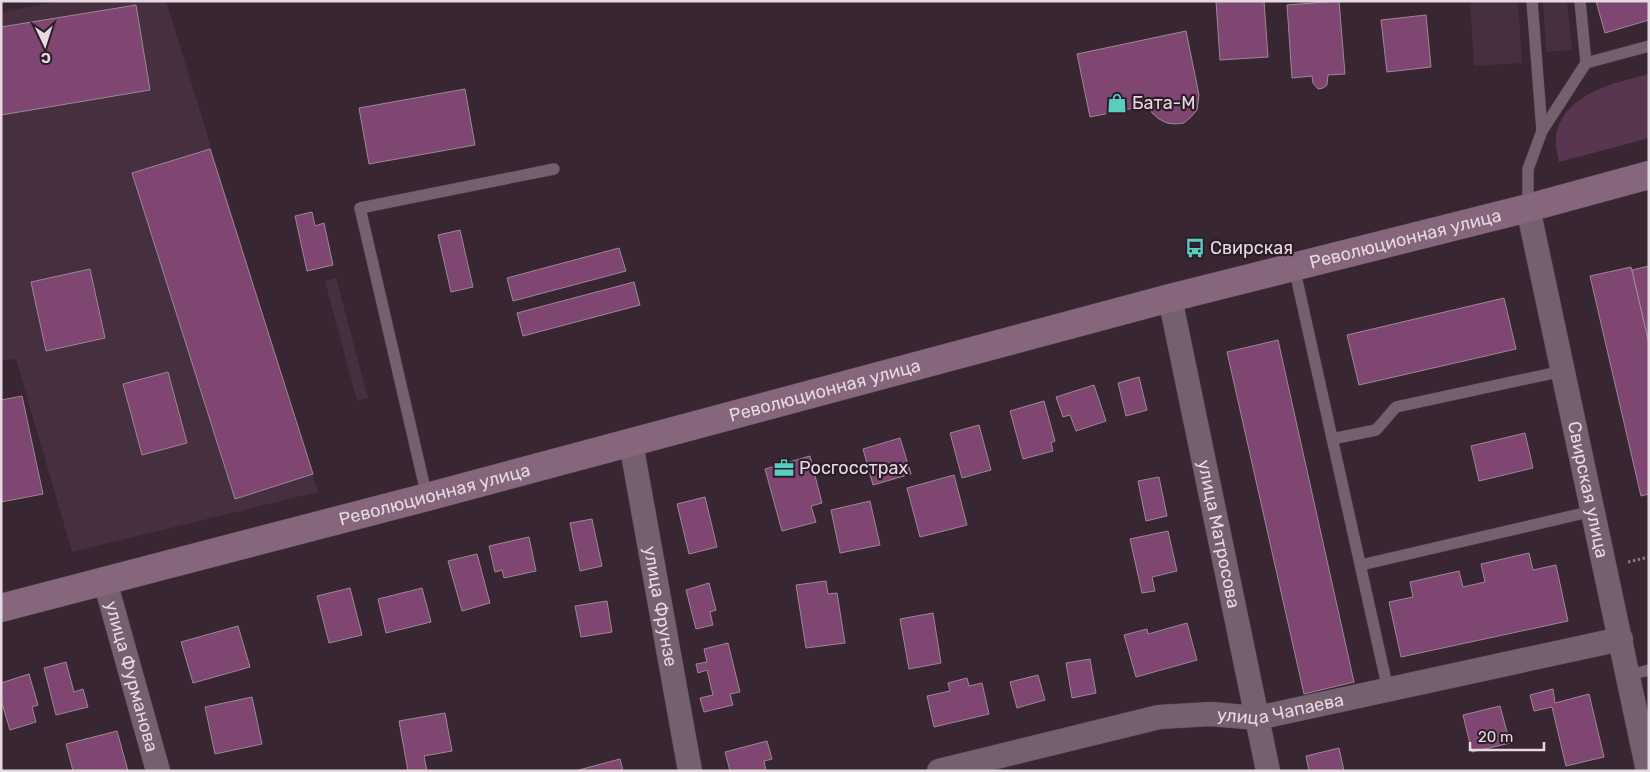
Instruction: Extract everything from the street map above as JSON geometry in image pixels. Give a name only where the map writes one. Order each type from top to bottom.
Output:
[{"type":"main road","name":"Революционная улица","points":[[1,608],[427,497],[1170,298],[1528,208],[1649,175]]},
{"type":"street","name":"Свирская улица","points":[[1528,208],[1621,640],[1639,673],[1648,771]]},
{"type":"street","name":"улица Матросова","points":[[1170,298],[1268,771]]},
{"type":"street","name":"улица Фрунзе","points":[[630,443],[690,771]]},
{"type":"street","name":"улица Фурманова","points":[[105,581],[158,771]]},
{"type":"street","name":"улица Чапаева","points":[[939,771],[1159,717],[1210,714],[1257,718],[1621,640]]},
{"type":"lane","points":[[1532,1],[1542,131]]},
{"type":"lane","points":[[1528,208],[1528,169],[1542,131],[1586,63],[1580,1]]},
{"type":"lane","points":[[1586,63],[1649,46]]},
{"type":"lane","points":[[427,497],[360,208],[554,169]]},
{"type":"lane","points":[[1294,267],[1388,690]]},
{"type":"lane","points":[[1332,439],[1376,430],[1396,407],[1563,371]]},
{"type":"lane","points":[[1360,565],[1593,511]]},
{"type":"shaded area","points":[[62,1],[166,1],[318,492],[72,552],[16,359],[1,361],[1,12]]},
{"type":"shaded area","points":[[1470,1],[1518,1],[1522,63],[1474,66]]},
{"type":"shaded area","points":[[1543,1],[1567,1],[1572,50],[1546,52]]},
{"type":"shaded area","points":[[1649,74],[1649,138],[1559,162],[1556,135],[1563,118],[1571,107],[1594,91]]},
{"type":"shaded area","points":[[336,278],[368,398],[357,401],[325,281]]},
{"type":"building","points":[[1216,1],[1264,1],[1268,57],[1220,60]]},
{"type":"building","points":[[1339,1],[1345,74],[1328,75],[1327,85],[1318,89],[1313,83],[1312,76],[1292,78],[1287,5]]},
{"type":"building","points":[[1596,1],[1649,1],[1649,20],[1605,33]]},
{"type":"building","points":[[136,5],[150,90],[1,115],[1,27]]},
{"type":"building","points":[[1426,15],[1431,67],[1387,72],[1381,20]]},
{"type":"building","points":[[1186,31],[1199,95],[1197,110],[1191,117],[1184,123],[1167,123],[1152,113],[1149,105],[1090,117],[1077,54]]},
{"type":"building","points":[[465,89],[475,145],[369,164],[359,108]]},
{"type":"building","points":[[210,149],[313,474],[235,499],[132,173]]},
{"type":"building","points":[[312,212],[315,226],[324,223],[333,265],[307,271],[295,216]]},
{"type":"building","points":[[460,230],[473,287],[451,292],[438,235]]},
{"type":"building","points":[[619,248],[626,271],[513,301],[507,278]]},
{"type":"building","points":[[1649,266],[1649,344],[1632,270]]},
{"type":"building","points":[[1631,267],[1649,344],[1649,494],[1641,496],[1590,276]]},
{"type":"building","points":[[90,269],[105,338],[46,351],[31,282]]},
{"type":"building","points":[[634,282],[640,305],[523,336],[517,313]]},
{"type":"building","points":[[1504,298],[1516,349],[1359,385],[1347,335]]},
{"type":"building","points":[[1278,340],[1354,682],[1304,694],[1227,352]]},
{"type":"building","points":[[168,372],[187,443],[142,455],[123,384]]},
{"type":"building","points":[[1139,377],[1147,410],[1126,416],[1118,383]]},
{"type":"building","points":[[1094,385],[1106,421],[1076,431],[1070,415],[1063,417],[1056,397]]},
{"type":"building","points":[[22,396],[43,494],[1,502],[1,400]]},
{"type":"building","points":[[1044,401],[1055,441],[1051,443],[1053,451],[1023,459],[1010,411]]},
{"type":"building","points":[[979,425],[991,470],[962,478],[950,433]]},
{"type":"building","points":[[1525,433],[1533,468],[1479,481],[1471,446]]},
{"type":"building","points":[[900,438],[911,474],[873,485],[863,449]]},
{"type":"building","points":[[810,456],[822,503],[811,506],[816,522],[782,531],[765,469]]},
{"type":"building","points":[[954,475],[967,525],[920,537],[907,488]]},
{"type":"building","points":[[1159,477],[1167,516],[1146,521],[1138,481]]},
{"type":"building","points":[[705,497],[717,547],[689,554],[677,504]]},
{"type":"building","points":[[870,501],[880,545],[840,553],[831,510]]},
{"type":"building","points":[[592,519],[602,566],[580,571],[570,523]]},
{"type":"building","points":[[1168,531],[1177,571],[1152,577],[1155,591],[1142,593],[1130,539]]},
{"type":"building","points":[[529,537],[536,571],[504,578],[502,570],[495,572],[489,546]]},
{"type":"building","points":[[1529,553],[1533,570],[1556,565],[1568,621],[1401,657],[1389,602],[1413,597],[1410,582],[1459,571],[1463,587],[1485,582],[1481,564]]},
{"type":"building","points":[[477,554],[490,603],[462,611],[448,561]]},
{"type":"building","points":[[826,581],[828,594],[837,593],[845,643],[806,648],[796,585]]},
{"type":"building","points":[[709,583],[716,610],[710,612],[713,625],[696,629],[686,590]]},
{"type":"building","points":[[350,588],[362,635],[329,643],[317,596]]},
{"type":"building","points":[[422,588],[431,622],[386,633],[378,599]]},
{"type":"building","points":[[607,601],[612,632],[581,637],[575,606]]},
{"type":"building","points":[[933,613],[941,663],[909,669],[900,619]]},
{"type":"building","points":[[1187,623],[1197,660],[1136,677],[1124,635],[1147,629],[1148,634]]},
{"type":"building","points":[[238,626],[250,667],[193,683],[181,642]]},
{"type":"building","points":[[728,643],[740,692],[730,694],[733,705],[704,712],[700,698],[713,695],[707,670],[698,673],[696,664],[707,662],[704,649]]},
{"type":"building","points":[[1090,659],[1096,693],[1072,698],[1066,663]]},
{"type":"building","points":[[66,662],[74,692],[83,689],[88,707],[56,715],[44,668]]},
{"type":"building","points":[[29,674],[38,705],[32,707],[36,722],[10,730],[1,700],[1,683]]},
{"type":"building","points":[[1038,675],[1045,700],[1017,708],[1010,682]]},
{"type":"building","points":[[967,678],[969,686],[982,683],[989,714],[934,727],[927,696],[950,691],[948,683]]},
{"type":"building","points":[[1553,689],[1555,703],[1589,694],[1604,757],[1566,766],[1552,707],[1534,711],[1530,695]]},
{"type":"building","points":[[252,697],[262,744],[215,754],[205,707]]},
{"type":"building","points":[[1500,706],[1510,743],[1472,752],[1463,715]]},
{"type":"building","points":[[445,713],[452,751],[424,756],[427,771],[408,771],[399,721]]},
{"type":"building","points":[[117,731],[128,771],[73,771],[66,744]]},
{"type":"building","points":[[767,741],[772,759],[764,761],[766,771],[730,771],[725,752]]},
{"type":"building","points":[[1339,748],[1344,771],[1309,771],[1306,756]]},
{"type":"building","points":[[620,759],[623,771],[575,771]]},
{"type":"place","name":"Бата-М","points":[[1117,103]]},
{"type":"place","name":"Свирская","points":[[1195,248]]},
{"type":"place","name":"Росгосстрах","points":[[784,468]]}]
